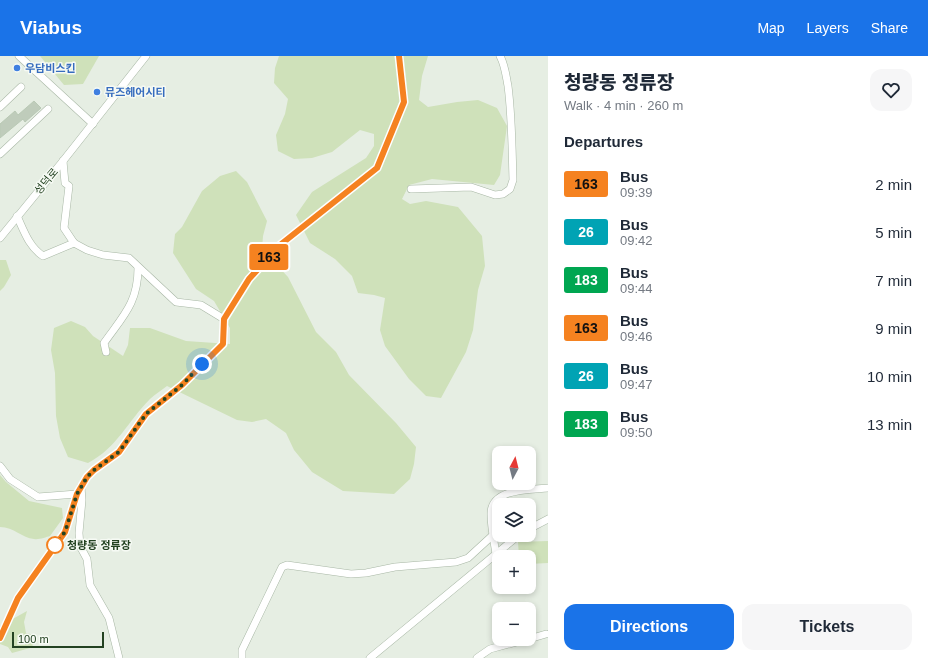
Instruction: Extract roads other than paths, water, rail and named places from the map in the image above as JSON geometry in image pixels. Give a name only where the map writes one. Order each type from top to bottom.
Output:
[{"type":"street","points":[[19,56],[93,124]]},
{"type":"street","name":"성덕로","points":[[0,238],[93,124],[146,56]]},
{"type":"street","points":[[0,638],[18,598],[65,532],[77,494],[94,470],[119,452],[146,414],[182,385],[223,344],[224,319],[249,279],[280,245],[377,168],[404,102],[399,56]]},
{"type":"street","points":[[411,189],[471,187],[495,195],[504,194],[510,189],[513,180],[511,113],[506,75],[500,56]]},
{"type":"street","points":[[0,107],[21,87]]},
{"type":"street","points":[[0,154],[48,109]]},
{"type":"street","points":[[63,161],[65,183],[69,186],[64,228],[74,243],[87,250],[103,255],[129,258],[176,302],[201,305],[224,319]]},
{"type":"street","points":[[17,216],[27,240],[43,256],[74,243]]},
{"type":"street","points":[[106,352],[104,343],[129,309],[133,300],[138,283],[138,268]]},
{"type":"street","points":[[0,466],[10,479],[38,496],[77,494]]},
{"type":"street","points":[[81,487],[82,500],[79,532],[80,546],[87,559],[90,585],[109,618],[119,658]]},
{"type":"street","points":[[498,498],[501,495],[513,492],[548,488]]},
{"type":"street","points":[[492,508],[492,524]]},
{"type":"street","points":[[536,525],[548,519]]},
{"type":"street","points":[[242,658],[242,650],[282,567],[287,565],[351,574],[366,573],[395,567],[456,562],[468,558],[492,536]]},
{"type":"street","points":[[501,550],[511,542]]},
{"type":"street","points":[[370,658],[492,557]]},
{"type":"street","points":[[536,637],[547,634],[548,643]]},
{"type":"street","points":[[477,658],[490,650],[504,646]]},
{"type":"place","name":"우담비스킨","points":[[17,68]]},
{"type":"place","name":"뮤즈헤어시티","points":[[97,92]]},
{"type":"place","name":"청량동 정류장","points":[[55,545]]}]
